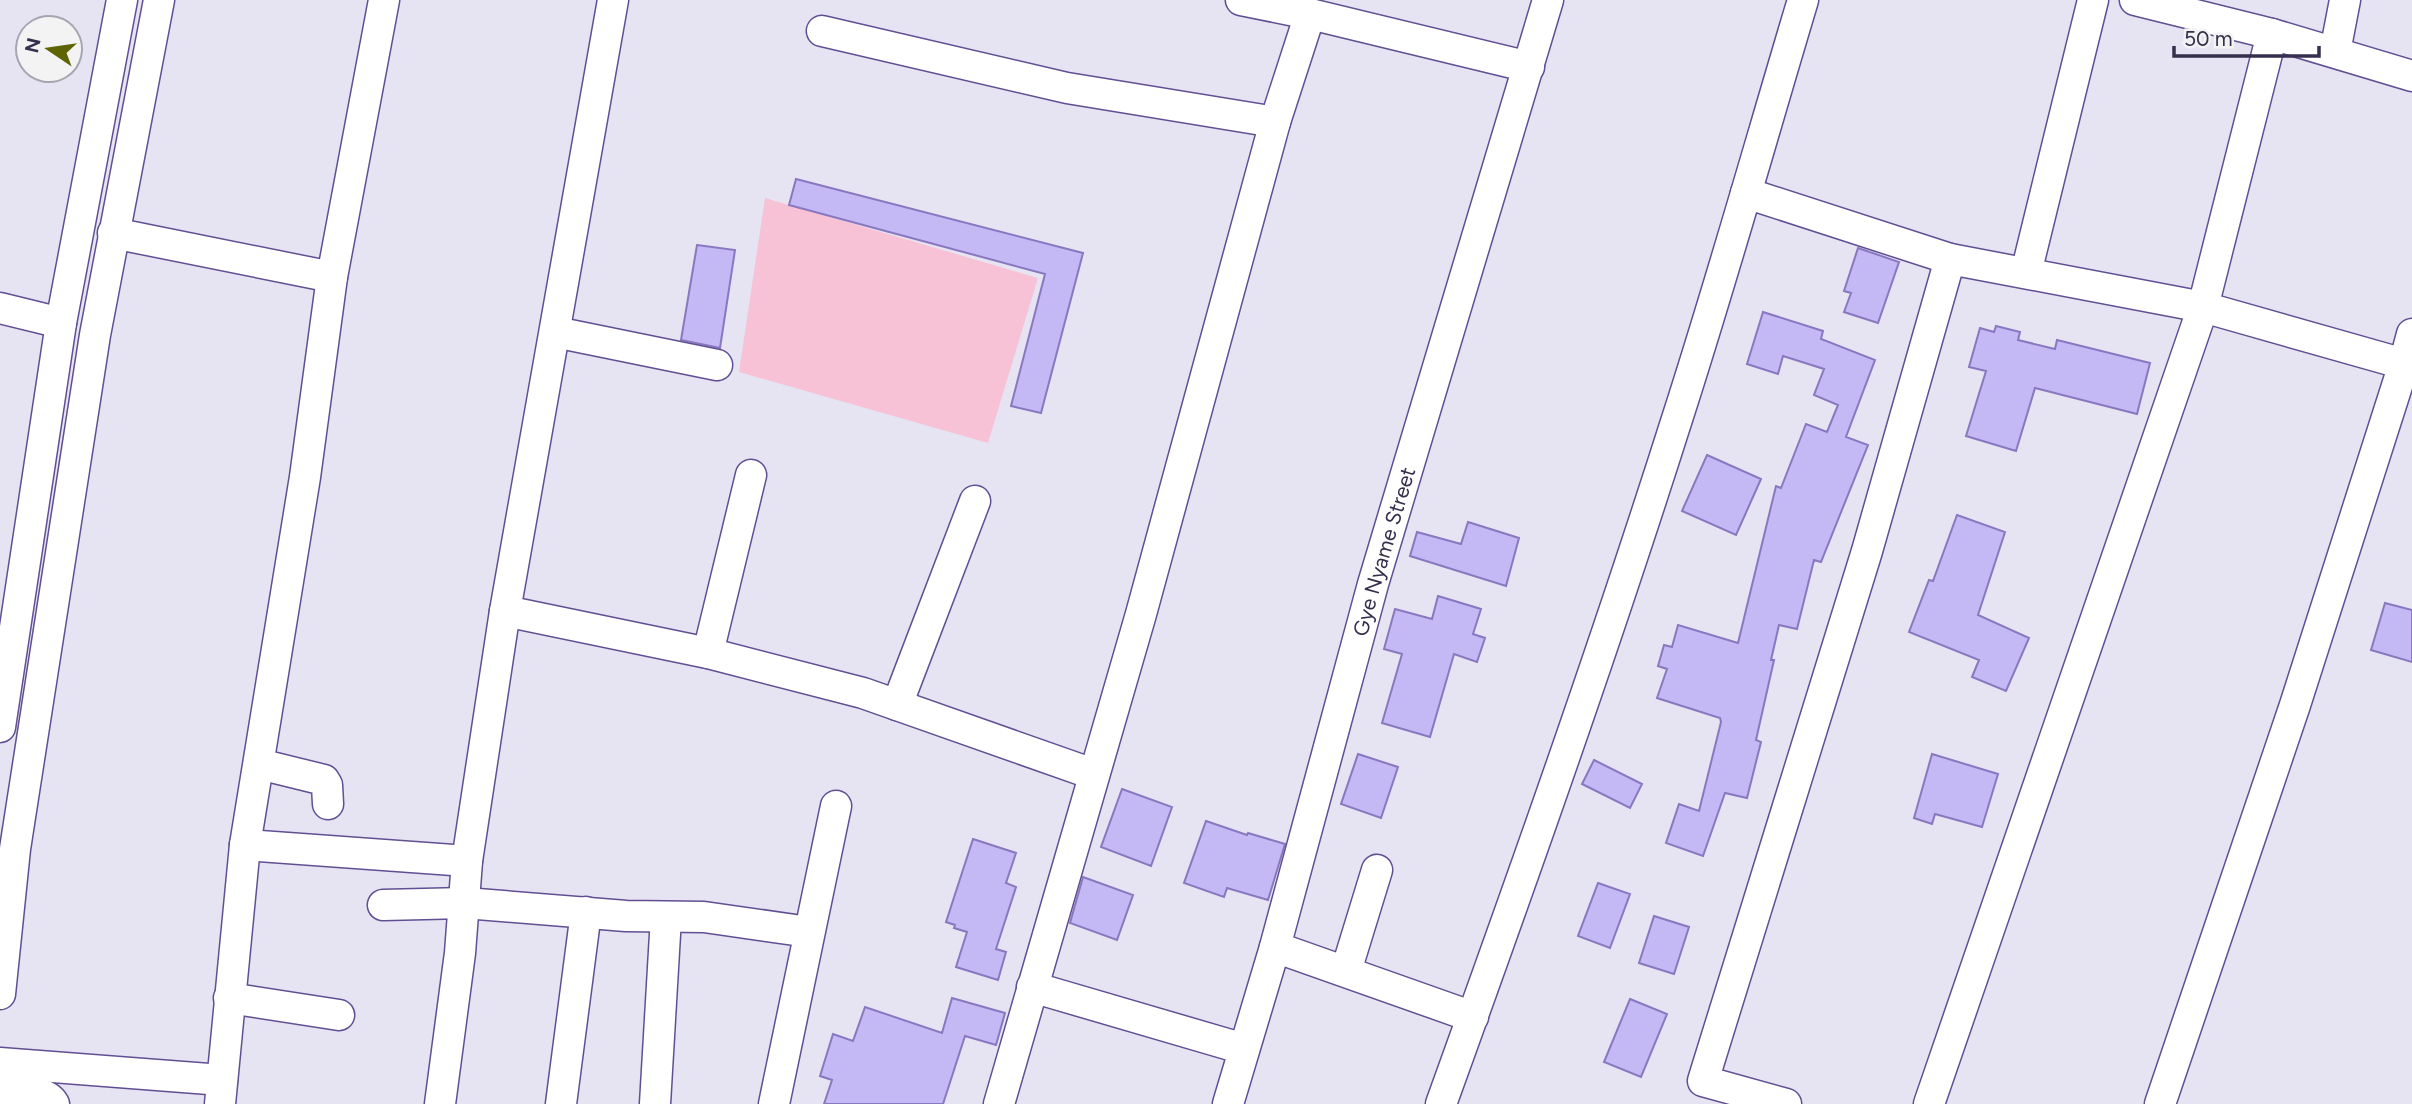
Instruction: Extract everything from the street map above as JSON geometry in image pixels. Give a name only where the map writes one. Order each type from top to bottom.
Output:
[{"type":"street","points":[[0,727],[10,592],[122,0]]},
{"type":"street","points":[[0,994],[15,849],[95,335],[159,0]]},
{"type":"street","points":[[0,1063],[221,1092],[245,845],[305,477],[332,276],[384,0]]},
{"type":"street","points":[[440,1104],[465,903],[467,861],[505,611],[613,0]]},
{"type":"street","points":[[1241,0],[1310,13],[1529,67]]},
{"type":"street","name":"Gye Nyame Street","points":[[1228,1104],[1275,947],[1373,584],[1548,0]]},
{"type":"street","points":[[1441,1104],[1548,807],[1678,417],[1803,0]]},
{"type":"street","points":[[2026,273],[2093,0]]},
{"type":"street","points":[[2136,0],[2272,34],[2412,76]]},
{"type":"street","points":[[2335,52],[2345,0]]},
{"type":"street","points":[[999,1104],[1141,614],[1275,122],[1310,13]]},
{"type":"street","points":[[822,31],[1067,88],[1275,122]]},
{"type":"street","points":[[1928,1104],[2203,307],[2272,34]]},
{"type":"street","points":[[1746,193],[1950,259],[2203,307],[2404,365]]},
{"type":"street","points":[[113,233],[332,276]]},
{"type":"street","points":[[1786,1104],[1699,1092],[1867,551],[1950,259]]},
{"type":"street","points":[[0,308],[61,323]]},
{"type":"street","points":[[555,331],[717,365]]},
{"type":"street","points":[[2160,1104],[2295,705],[2412,334]]},
{"type":"street","points":[[708,653],[751,475]]},
{"type":"street","points":[[897,705],[975,501]]},
{"type":"street","points":[[505,611],[708,653],[863,694],[1093,774]]},
{"type":"street","points":[[259,764],[324,780],[327,785],[328,804]]},
{"type":"street","points":[[774,1104],[836,806]]},
{"type":"street","points":[[245,845],[467,861]]},
{"type":"street","points":[[1346,971],[1377,870]]},
{"type":"street","points":[[383,905],[465,903],[626,916],[704,918],[809,932]]},
{"type":"street","points":[[561,1104],[586,912]]},
{"type":"street","points":[[655,1104],[666,917]]},
{"type":"street","points":[[1275,947],[1473,1017]]},
{"type":"street","points":[[1032,987],[1244,1049]]},
{"type":"street","points":[[229,999],[340,1015]]},
{"type":"street","points":[[0,1092],[42,1094],[54,1104]]},
{"type":"shaded area","points":[[765,198],[1038,278],[988,443],[739,372]]},
{"type":"building","points":[[796,179],[1083,253],[1041,413],[1011,406],[1045,274],[789,205]]},
{"type":"building","points":[[697,245],[735,250],[720,348],[681,340]]},
{"type":"building","points":[[1858,248],[1899,262],[1878,323],[1844,312],[1851,293],[1844,291]]},
{"type":"building","points":[[1763,312],[1823,331],[1821,339],[1875,360],[1846,437],[1868,445],[1821,562],[1814,560],[1797,629],[1779,625],[1756,740],[1761,742],[1747,798],[1725,793],[1703,856],[1666,843],[1679,804],[1699,811],[1721,722],[1720,718],[1657,698],[1667,669],[1658,666],[1664,645],[1672,647],[1678,625],[1738,643],[1776,486],[1781,488],[1806,424],[1827,432],[1838,405],[1814,395],[1824,369],[1783,356],[1778,374],[1747,364]]},
{"type":"building","points":[[1996,326],[2020,332],[2018,340],[2055,349],[2057,340],[2150,363],[2137,414],[2035,388],[2016,451],[1966,436],[1986,371],[1969,367],[1980,328],[1994,332]]},
{"type":"building","points":[[1707,455],[1761,479],[1736,535],[1682,511]]},
{"type":"building","points":[[1957,515],[2005,532],[1978,615],[2029,638],[2006,691],[1972,677],[1979,660],[1909,632],[1929,580],[1933,581]]},
{"type":"building","points":[[1468,522],[1519,538],[1506,586],[1410,556],[1417,532],[1461,544]]},
{"type":"building","points":[[1438,596],[1481,609],[1473,634],[1485,638],[1477,662],[1454,654],[1430,737],[1382,723],[1402,654],[1384,649],[1395,609],[1432,619]]},
{"type":"building","points":[[2385,603],[2412,610],[2412,662],[2371,650]]},
{"type":"building","points":[[1358,754],[1398,767],[1381,818],[1341,804]]},
{"type":"building","points":[[1932,754],[1998,774],[1982,827],[1935,814],[1932,824],[1914,818]]},
{"type":"building","points":[[1594,760],[1642,784],[1630,808],[1582,784]]},
{"type":"building","points":[[1122,789],[1172,807],[1151,866],[1101,847]]},
{"type":"building","points":[[1206,821],[1285,844],[1268,900],[1227,888],[1224,897],[1184,883]]},
{"type":"building","points":[[973,839],[1016,853],[1006,883],[1016,887],[996,949],[1006,952],[998,980],[956,967],[967,932],[946,922]]},
{"type":"building","points":[[1083,877],[1133,895],[1117,940],[1070,923]]},
{"type":"building","points":[[1598,883],[1630,894],[1610,948],[1578,936]]},
{"type":"building","points":[[1654,916],[1689,927],[1674,974],[1639,963]]},
{"type":"building","points":[[952,998],[1005,1013],[996,1045],[965,1036],[943,1104],[824,1104],[832,1080],[820,1076],[833,1034],[853,1041],[865,1007],[942,1033]]},
{"type":"building","points":[[1630,999],[1667,1014],[1641,1077],[1604,1062]]}]
